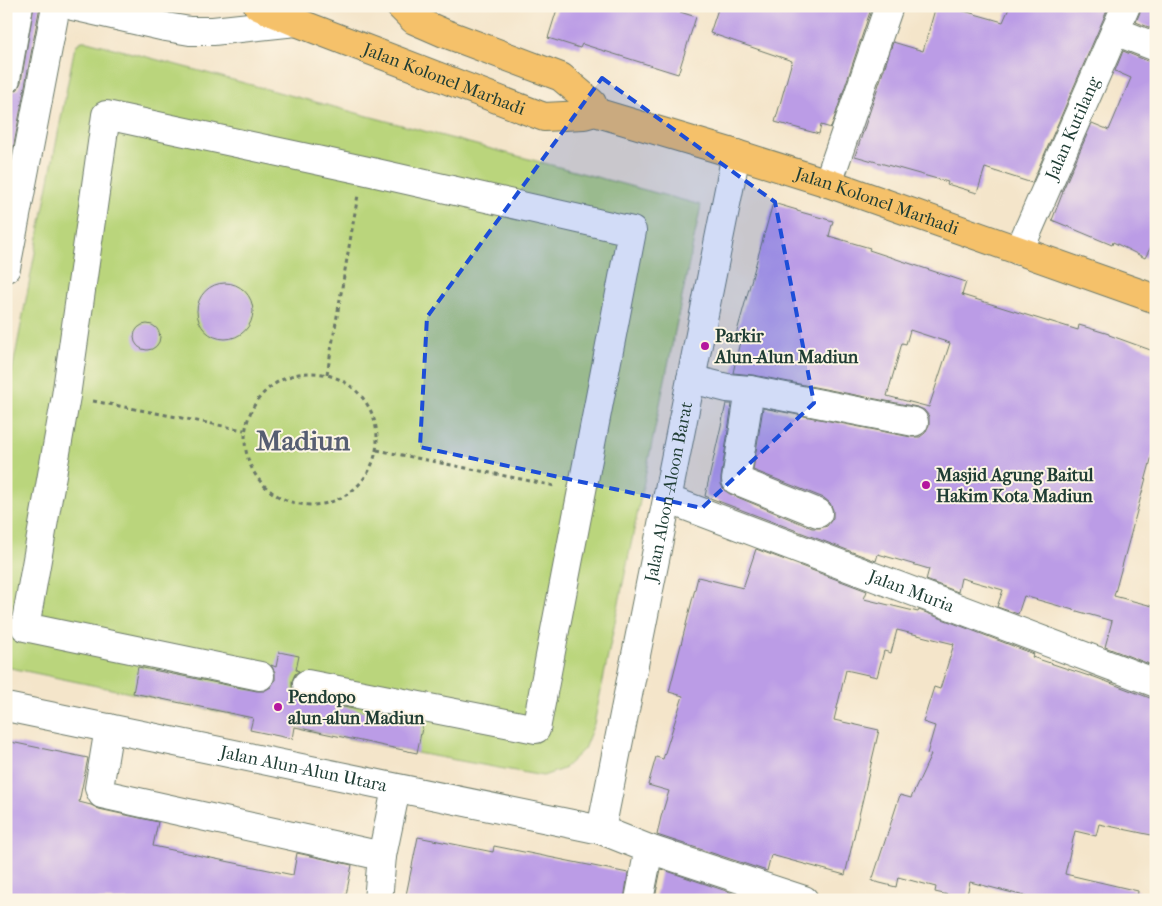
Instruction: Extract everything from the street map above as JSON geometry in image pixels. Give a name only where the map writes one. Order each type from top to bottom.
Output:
[{"type":"main road","name":"Jalan Kolonel Marhadi","points":[[258,6],[544,117],[584,115],[595,112],[828,183],[1156,298]]},
{"type":"main road","points":[[400,6],[414,20],[561,77],[592,103],[595,112]]},
{"type":"street","points":[[6,79],[19,6]]},
{"type":"street","points":[[6,268],[56,6]]},
{"type":"street","points":[[73,6],[190,31],[213,31],[296,22]]},
{"type":"street","points":[[828,183],[889,6]]},
{"type":"street","name":"Jalan Kutilang","points":[[1019,251],[1126,6]]},
{"type":"street","points":[[1115,31],[1156,47]]},
{"type":"street","points":[[260,676],[25,627],[66,396],[106,115],[363,170],[632,231],[536,729],[307,684]]},
{"type":"street","name":"Jalan Aloon-Aloon Barat","points":[[601,830],[736,154]]},
{"type":"street","points":[[691,379],[727,388],[750,390],[914,422]]},
{"type":"street","points":[[750,390],[736,480],[818,513]]},
{"type":"street","name":"Jalan Muria","points":[[667,500],[1156,683]]},
{"type":"street","name":"Jalan Alun-Alun Utara","points":[[6,707],[601,830],[649,849],[804,900]]},
{"type":"street","points":[[109,728],[100,788],[102,794],[382,856]]},
{"type":"street","points":[[378,900],[382,856],[396,788]]},
{"type":"street","points":[[638,900],[649,849]]},
{"type":"path","points":[[327,374],[363,170]]},
{"type":"path","points":[[311,372],[327,374],[343,380],[367,402],[374,417],[378,433],[377,450],[372,465],[364,479],[353,490],[325,504],[293,503],[278,497],[255,475],[248,461],[244,446],[244,430],[256,400],[267,388],[280,379],[295,374],[311,372]]},
{"type":"path","points":[[66,396],[244,430]]},
{"type":"path","points":[[377,450],[583,491]]},
{"type":"highlighted area","points":[[602,78],[775,202],[814,403],[702,508],[420,447],[427,317]]},
{"type":"green space","points":[[82,41],[701,205],[594,724],[584,749],[563,769],[543,776],[417,753],[6,667],[6,403],[74,51],[77,44]]},
{"type":"building","points":[[34,6],[40,6],[10,166],[6,166],[6,110],[9,94],[18,89],[21,82]]},
{"type":"building","points":[[558,6],[661,6],[696,17],[678,74],[582,44],[580,48],[548,38]]},
{"type":"building","points":[[719,6],[872,6],[831,128],[821,125],[819,134],[775,122],[792,61],[710,33]]},
{"type":"building","points":[[936,6],[946,6],[1003,22],[1010,6],[1109,6],[1032,183],[985,168],[977,193],[947,184],[948,182],[855,156],[893,42],[923,51]]},
{"type":"building","points":[[1141,6],[1156,6],[1156,30],[1136,22]]},
{"type":"building","points":[[1123,51],[1150,62],[1156,62],[1156,237],[1145,258],[1113,242],[1112,245],[1052,220],[1092,123],[1109,130],[1131,78],[1115,71]]},
{"type":"building","points":[[773,203],[833,221],[829,236],[870,248],[869,250],[966,282],[962,295],[1078,330],[1079,325],[1156,352],[1156,441],[1114,596],[1156,607],[1156,649],[1152,665],[1105,647],[1112,621],[1024,596],[1018,614],[997,607],[1003,590],[961,578],[958,592],[926,580],[929,569],[878,554],[876,561],[705,496],[726,404],[732,404],[721,478],[724,490],[812,528],[827,526],[833,518],[833,510],[830,503],[824,498],[753,470],[763,408],[911,437],[920,437],[925,433],[929,425],[929,416],[924,410],[917,407],[753,375],[733,373],[741,337],[736,335]],"holes":[[[910,330],[950,343],[929,407],[887,396],[902,343],[906,344]]]},
{"type":"building","points":[[225,283],[240,288],[248,296],[253,311],[248,326],[240,334],[225,339],[210,334],[202,326],[197,311],[202,296],[210,288]]},
{"type":"building","points":[[147,324],[156,328],[160,337],[156,346],[147,350],[138,346],[134,337],[138,328]]},
{"type":"building","points":[[756,549],[867,591],[864,599],[918,612],[919,610],[1034,654],[1032,657],[1089,675],[1150,698],[1156,698],[1156,836],[1099,824],[1096,836],[1075,831],[1065,874],[1138,891],[1137,900],[1040,900],[970,882],[966,899],[935,892],[936,887],[898,877],[896,887],[872,881],[900,795],[911,798],[931,755],[927,754],[935,726],[923,722],[934,687],[940,689],[954,644],[897,630],[891,653],[884,651],[877,677],[846,670],[834,720],[879,730],[845,875],[771,855],[767,871],[657,835],[669,791],[648,785],[656,757],[663,759],[683,696],[669,692],[698,577],[743,588]]},
{"type":"building","name":"Pendopo alun-alun Madiun","points":[[279,652],[299,656],[296,670],[299,671],[295,674],[292,681],[292,689],[296,695],[304,699],[423,723],[417,753],[295,727],[293,739],[250,730],[253,718],[133,693],[138,667],[264,691],[271,687],[275,680],[275,672],[271,665],[276,667]]},
{"type":"building","points":[[6,741],[88,758],[79,802],[99,809],[158,822],[153,846],[293,875],[297,853],[352,865],[345,900],[6,900]]},
{"type":"building","points":[[418,837],[493,852],[494,846],[628,873],[624,900],[405,900]]},
{"type":"building","points":[[661,869],[753,900],[664,900],[655,898]]},
{"type":"place","name":"Parkir Alun-Alun Madiun","points":[[705,346]]},
{"type":"place","name":"Masjid Agung Baitul Hakim Kota Madiun","points":[[926,485]]},
{"type":"place","name":"Pendopo alun-alun Madiun","points":[[278,707]]},
{"type":"district","name":"Madiun","points":[[303,440]]}]
